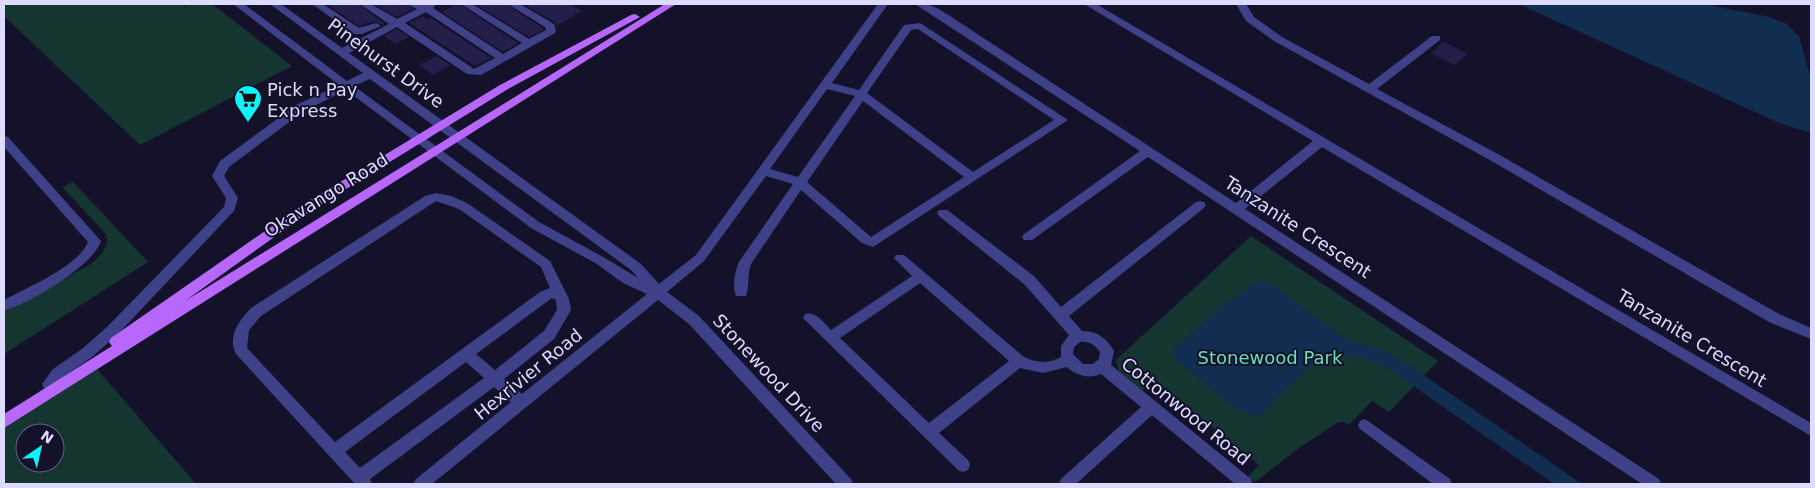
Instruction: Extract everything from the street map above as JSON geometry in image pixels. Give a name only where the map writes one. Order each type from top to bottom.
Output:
[{"type":"main road","name":"Okavango Road","points":[[4,414],[124,337],[301,212],[418,139],[504,87],[662,4]]},
{"type":"main road","name":"Okavango Road","points":[[4,422],[457,136],[671,4]]},
{"type":"street","points":[[238,4],[434,151]]},
{"type":"street","name":"Pinehurst Drive","points":[[275,4],[477,151]]},
{"type":"street","points":[[317,4],[358,32],[367,31],[430,6]]},
{"type":"street","points":[[365,4],[474,73],[483,72],[549,33],[552,28],[513,4]]},
{"type":"street","points":[[412,4],[430,6],[504,59]]},
{"type":"street","points":[[466,4],[530,44]]},
{"type":"street","name":"Hexrivier Road","points":[[421,484],[700,258],[883,4]]},
{"type":"street","name":"Tanzanite Crescent","points":[[920,4],[935,11],[1654,484]]},
{"type":"street","name":"Tanzanite Crescent","points":[[1089,4],[1811,430]]},
{"type":"street","points":[[1241,4],[1243,10],[1260,27],[1774,318],[1811,334]]},
{"type":"street","points":[[341,53],[370,38],[393,21]]},
{"type":"street","points":[[741,292],[742,270],[745,262],[800,182],[861,94],[908,27],[920,26],[1062,120],[873,242],[866,240],[800,182],[764,171]]},
{"type":"street","points":[[1370,89],[1436,38]]},
{"type":"street","points":[[49,384],[58,374],[88,353],[112,331],[230,208],[232,198],[218,176],[224,164],[300,108],[371,74]]},
{"type":"street","points":[[825,85],[861,94],[972,177]]},
{"type":"street","points":[[4,140],[94,238],[96,246],[82,261],[4,306]]},
{"type":"street","points":[[1236,209],[1321,141]]},
{"type":"street","name":"Stonewood Drive","points":[[434,151],[536,225],[601,261],[628,279],[658,293],[694,320],[846,484]]},
{"type":"street","name":"Stonewood Drive","points":[[477,151],[636,267],[658,293]]},
{"type":"street","points":[[1028,237],[1148,151]]},
{"type":"street","points":[[436,197],[463,206],[480,216],[546,264],[559,295],[562,299],[564,310],[549,335],[362,481],[241,350],[238,338],[245,323],[256,312],[430,199],[436,197]]},
{"type":"street","points":[[1061,315],[1200,205]]},
{"type":"street","points":[[900,258],[1019,361],[1027,365],[1045,368],[1060,365],[1068,360],[1066,348],[1068,343],[1079,337],[1061,315],[1029,280],[943,213]]},
{"type":"street","points":[[831,338],[921,276]]},
{"type":"street","points":[[334,451],[545,296],[551,293],[559,295]]},
{"type":"street","points":[[810,318],[964,465]]},
{"type":"street","name":"Cottonwood Road","points":[[1068,360],[1080,369],[1096,370],[1102,366],[1107,356],[1104,345],[1092,338],[1079,337]]},
{"type":"street","points":[[466,354],[522,403]]},
{"type":"street","points":[[929,432],[1019,361]]},
{"type":"street","name":"Cottonwood Road","points":[[1102,366],[1246,484]]},
{"type":"street","points":[[1066,484],[1152,407]]},
{"type":"street","points":[[1365,425],[1445,484]]},
{"type":"green space","points":[[4,4],[181,4],[184,6],[190,4],[212,4],[292,66],[140,145],[4,16]]},
{"type":"green space","points":[[73,182],[148,262],[4,354],[4,312],[91,264],[101,254],[107,243],[106,234],[62,187]]},
{"type":"green space","name":"Stonewood Park","points":[[1251,236],[1438,361],[1389,412],[1372,401],[1349,425],[1343,422],[1337,423],[1296,450],[1255,482],[1248,477],[1259,465],[1154,380],[1142,391],[1119,372],[1116,360]]},
{"type":"green space","points":[[97,369],[196,484],[4,484],[4,427]]},
{"type":"water","points":[[1519,4],[1705,4],[1769,17],[1785,23],[1799,36],[1811,79],[1811,133],[1779,123]]},
{"type":"water","points":[[1256,281],[1269,283],[1349,340],[1388,352],[1409,365],[1582,484],[1554,484],[1386,367],[1359,357],[1331,356],[1313,365],[1292,383],[1259,418],[1235,408],[1175,359],[1174,349],[1222,306],[1247,290]]},
{"type":"building","points":[[327,4],[358,4],[385,24],[383,25],[375,21],[359,26]]},
{"type":"building","points":[[374,4],[405,4],[413,9],[397,17]]},
{"type":"building","points":[[457,4],[518,43],[503,52],[442,12]]},
{"type":"building","points":[[475,4],[506,4],[544,29],[529,37]]},
{"type":"building","points":[[523,4],[570,4],[582,11],[556,26],[555,22]]},
{"type":"building","points":[[423,16],[428,19],[431,18],[491,58],[475,66],[409,23]]},
{"type":"building","points":[[397,29],[409,37],[396,44],[384,36]]},
{"type":"building","points":[[1444,42],[1468,54],[1454,65],[1431,53]]},
{"type":"building","points":[[436,56],[450,65],[433,75],[419,65]]},
{"type":"place","name":"Pick n Pay Express","points":[[248,123]]}]
